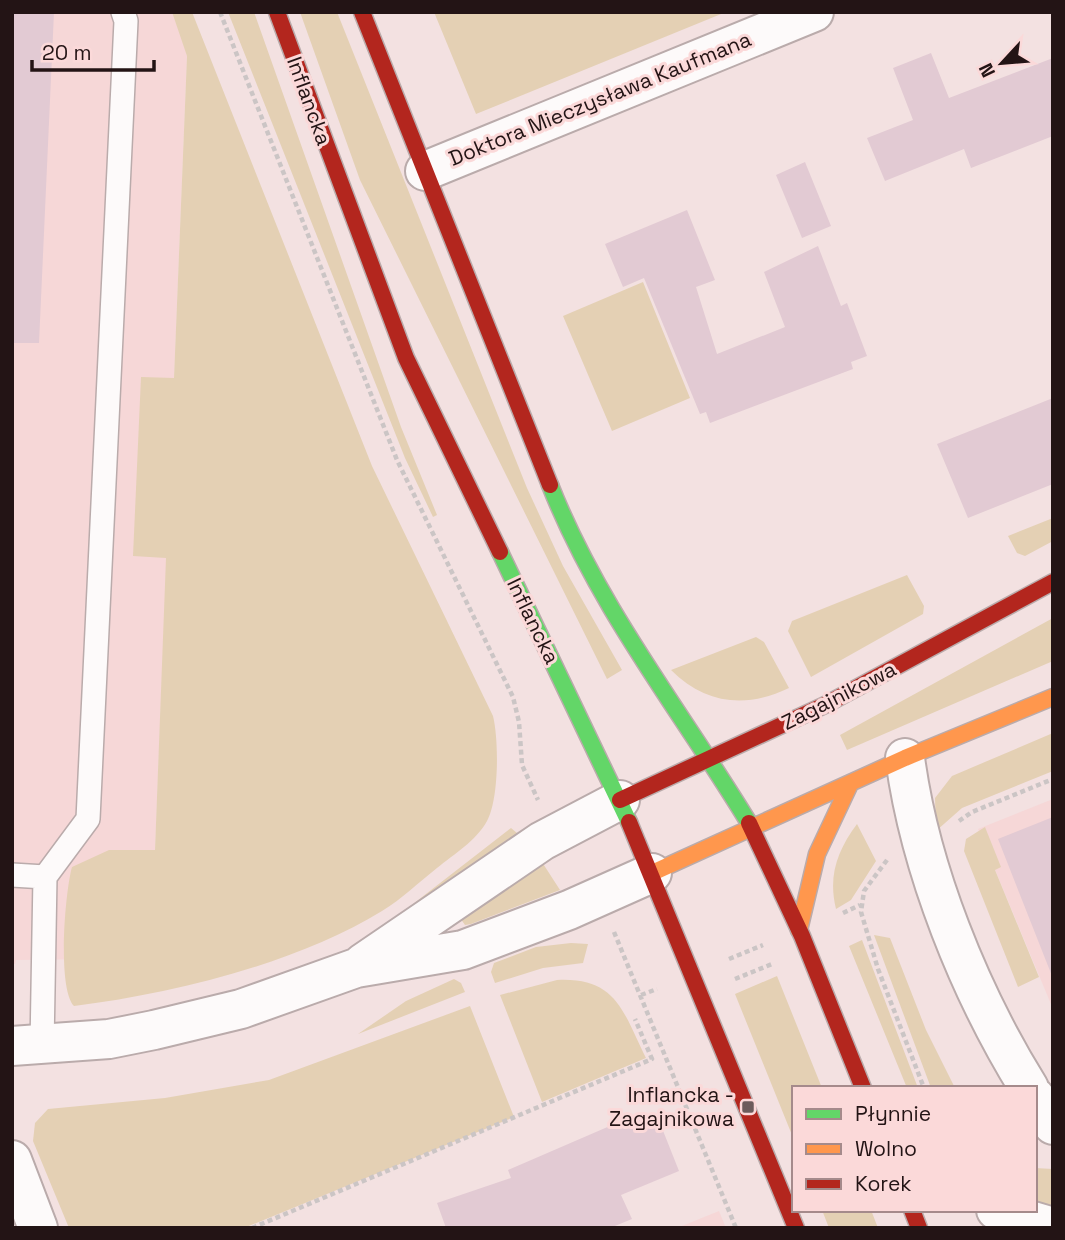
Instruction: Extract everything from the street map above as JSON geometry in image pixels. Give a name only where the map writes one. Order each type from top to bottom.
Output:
[{"type":"main road","name":"Inflancka","points":[[277,12],[349,212],[406,358],[620,800],[796,1228]]},
{"type":"main road","points":[[362,12],[563,517],[606,602],[647,670],[710,759],[752,828],[799,930],[862,1086]]},
{"type":"main road","name":"Zagajnikowa","points":[[620,800],[825,705],[1053,582]]},
{"type":"main road","points":[[652,873],[905,758],[1053,697]]},
{"type":"main road","points":[[799,930],[817,855],[850,783]]},
{"type":"street","name":"Doktora Mieczysława Kaufmana","points":[[425,170],[814,12]]},
{"type":"street","points":[[905,758],[920,837],[950,921],[999,1037],[1028,1086]]},
{"type":"street","points":[[356,968],[542,841],[620,800]]},
{"type":"street","points":[[27,1046],[109,1038],[199,1020],[241,1009],[356,968],[464,950],[569,910],[652,873]]},
{"type":"street","points":[[1037,1100],[1053,1125]]},
{"type":"street","points":[[12,1160],[38,1228]]},
{"type":"street","points":[[1003,1212],[1053,1227]]},
{"type":"lane","points":[[27,1046],[45,877],[88,819],[126,21],[123,12]]},
{"type":"lane","points":[[12,875],[45,877]]},
{"type":"path","points":[[220,12],[397,460],[513,697],[519,722],[522,765],[544,811]]},
{"type":"path","points":[[956,824],[972,812],[1053,779]]},
{"type":"path","points":[[896,855],[877,870],[862,896],[860,905],[878,969],[923,1086]]},
{"type":"path","points":[[838,915],[860,905]]},
{"type":"path","points":[[723,962],[764,944]]},
{"type":"path","points":[[626,958],[736,1228]]},
{"type":"path","points":[[730,981],[772,964]]},
{"type":"path","points":[[641,995],[661,987]]},
{"type":"path","points":[[252,1228],[652,1059],[635,1019]]},
{"type":"shaded area","points":[[12,12],[179,12],[187,56],[155,851],[102,959],[16,960],[15,964],[12,964]]},
{"type":"shaded area","points":[[172,12],[192,12],[372,466],[493,716],[497,754],[496,785],[487,821],[471,841],[396,901],[349,930],[233,974],[152,993],[74,1006],[69,996],[64,961],[65,917],[72,867],[109,850],[155,850],[166,558],[133,556],[141,377],[174,378],[187,56]]},
{"type":"shaded area","points":[[228,12],[254,12],[401,427],[437,515],[433,517],[405,458]]},
{"type":"shaded area","points":[[300,12],[337,12],[527,488],[563,566],[622,670],[607,679],[360,180]]},
{"type":"shaded area","points":[[434,12],[726,12],[476,114]]},
{"type":"shaded area","points":[[643,282],[690,398],[612,431],[563,316]]},
{"type":"shaded area","points":[[1053,518],[1053,541],[1025,556],[1017,553],[1008,536]]},
{"type":"shaded area","points":[[907,575],[924,606],[923,614],[811,677],[788,631],[792,621]]},
{"type":"shaded area","points":[[1053,618],[1053,661],[847,750],[840,735]]},
{"type":"shaded area","points":[[756,637],[764,642],[789,688],[757,699],[727,700],[698,690],[671,670]]},
{"type":"shaded area","points":[[1053,733],[1053,771],[962,808],[936,831],[935,798],[952,776]]},
{"type":"shaded area","points":[[1053,799],[1053,1009],[978,829]]},
{"type":"shaded area","points":[[857,824],[876,861],[851,900],[836,909],[833,886],[836,864],[844,844]]},
{"type":"shaded area","points":[[985,827],[1001,867],[995,870],[1039,977],[1018,987],[964,851],[966,839]]},
{"type":"shaded area","points":[[511,828],[523,838],[395,918]]},
{"type":"shaded area","points":[[540,859],[560,890],[465,925],[458,915]]},
{"type":"shaded area","points":[[874,935],[890,938],[926,1030],[954,1086],[930,1086]]},
{"type":"shaded area","points":[[862,940],[917,1086],[906,1086],[849,946]]},
{"type":"shaded area","points":[[588,944],[583,963],[543,968],[495,983],[491,972],[494,963],[536,947]]},
{"type":"shaded area","points":[[777,976],[821,1086],[792,1086],[792,1135],[735,994]]},
{"type":"shaded area","points":[[454,979],[461,983],[465,992],[358,1034],[406,1001]]},
{"type":"shaded area","points":[[557,980],[593,984],[605,991],[624,1012],[646,1058],[542,1102],[500,995]]},
{"type":"shaded area","points":[[470,1006],[514,1117],[244,1228],[69,1228],[33,1141],[35,1123],[48,1109],[165,1098],[269,1080]]},
{"type":"shaded area","points":[[1037,1168],[1053,1169],[1053,1210],[1037,1206]]},
{"type":"shaded area","points":[[719,1211],[726,1228],[677,1228]]},
{"type":"shaded area","points":[[823,1212],[872,1212],[878,1228],[829,1228]]},
{"type":"building","points":[[12,12],[54,12],[39,343],[12,343]]},
{"type":"building","points":[[931,53],[949,98],[1053,58],[1053,136],[971,168],[964,149],[885,181],[867,138],[913,120],[893,68]]},
{"type":"building","points":[[805,162],[831,226],[802,238],[776,175]]},
{"type":"building","points":[[687,210],[715,280],[696,287],[717,354],[785,327],[764,272],[818,246],[841,306],[847,303],[867,356],[851,362],[853,369],[710,423],[706,412],[700,414],[644,278],[623,287],[605,244]]},
{"type":"building","points":[[1053,398],[1053,484],[968,518],[937,444]]},
{"type":"building","points":[[1053,817],[1053,976],[1052,976],[998,839]]},
{"type":"building","points":[[656,1113],[679,1171],[621,1195],[632,1219],[610,1228],[446,1228],[437,1203],[511,1178],[508,1170],[626,1119],[629,1125]]},
{"type":"traffic: fast","points":[[550,485],[570,531],[617,617],[749,823]]},
{"type":"traffic: fast","points":[[500,552],[629,822]]},
{"type":"traffic: slow","points":[[652,873],[905,758],[1053,697]]},
{"type":"traffic: slow","points":[[799,930],[817,854],[850,784]]},
{"type":"traffic: jam","points":[[277,12],[406,358],[500,552]]},
{"type":"traffic: jam","points":[[362,12],[550,485]]},
{"type":"traffic: jam","points":[[620,800],[825,705],[1053,582]]},
{"type":"traffic: jam","points":[[629,822],[796,1228]]},
{"type":"traffic: jam","points":[[749,823],[802,936],[862,1086]]},
{"type":"traffic: jam","points":[[913,1212],[919,1228]]},
{"type":"place","name":"Inflancka - Zagajnikowa","points":[[748,1107]]}]
